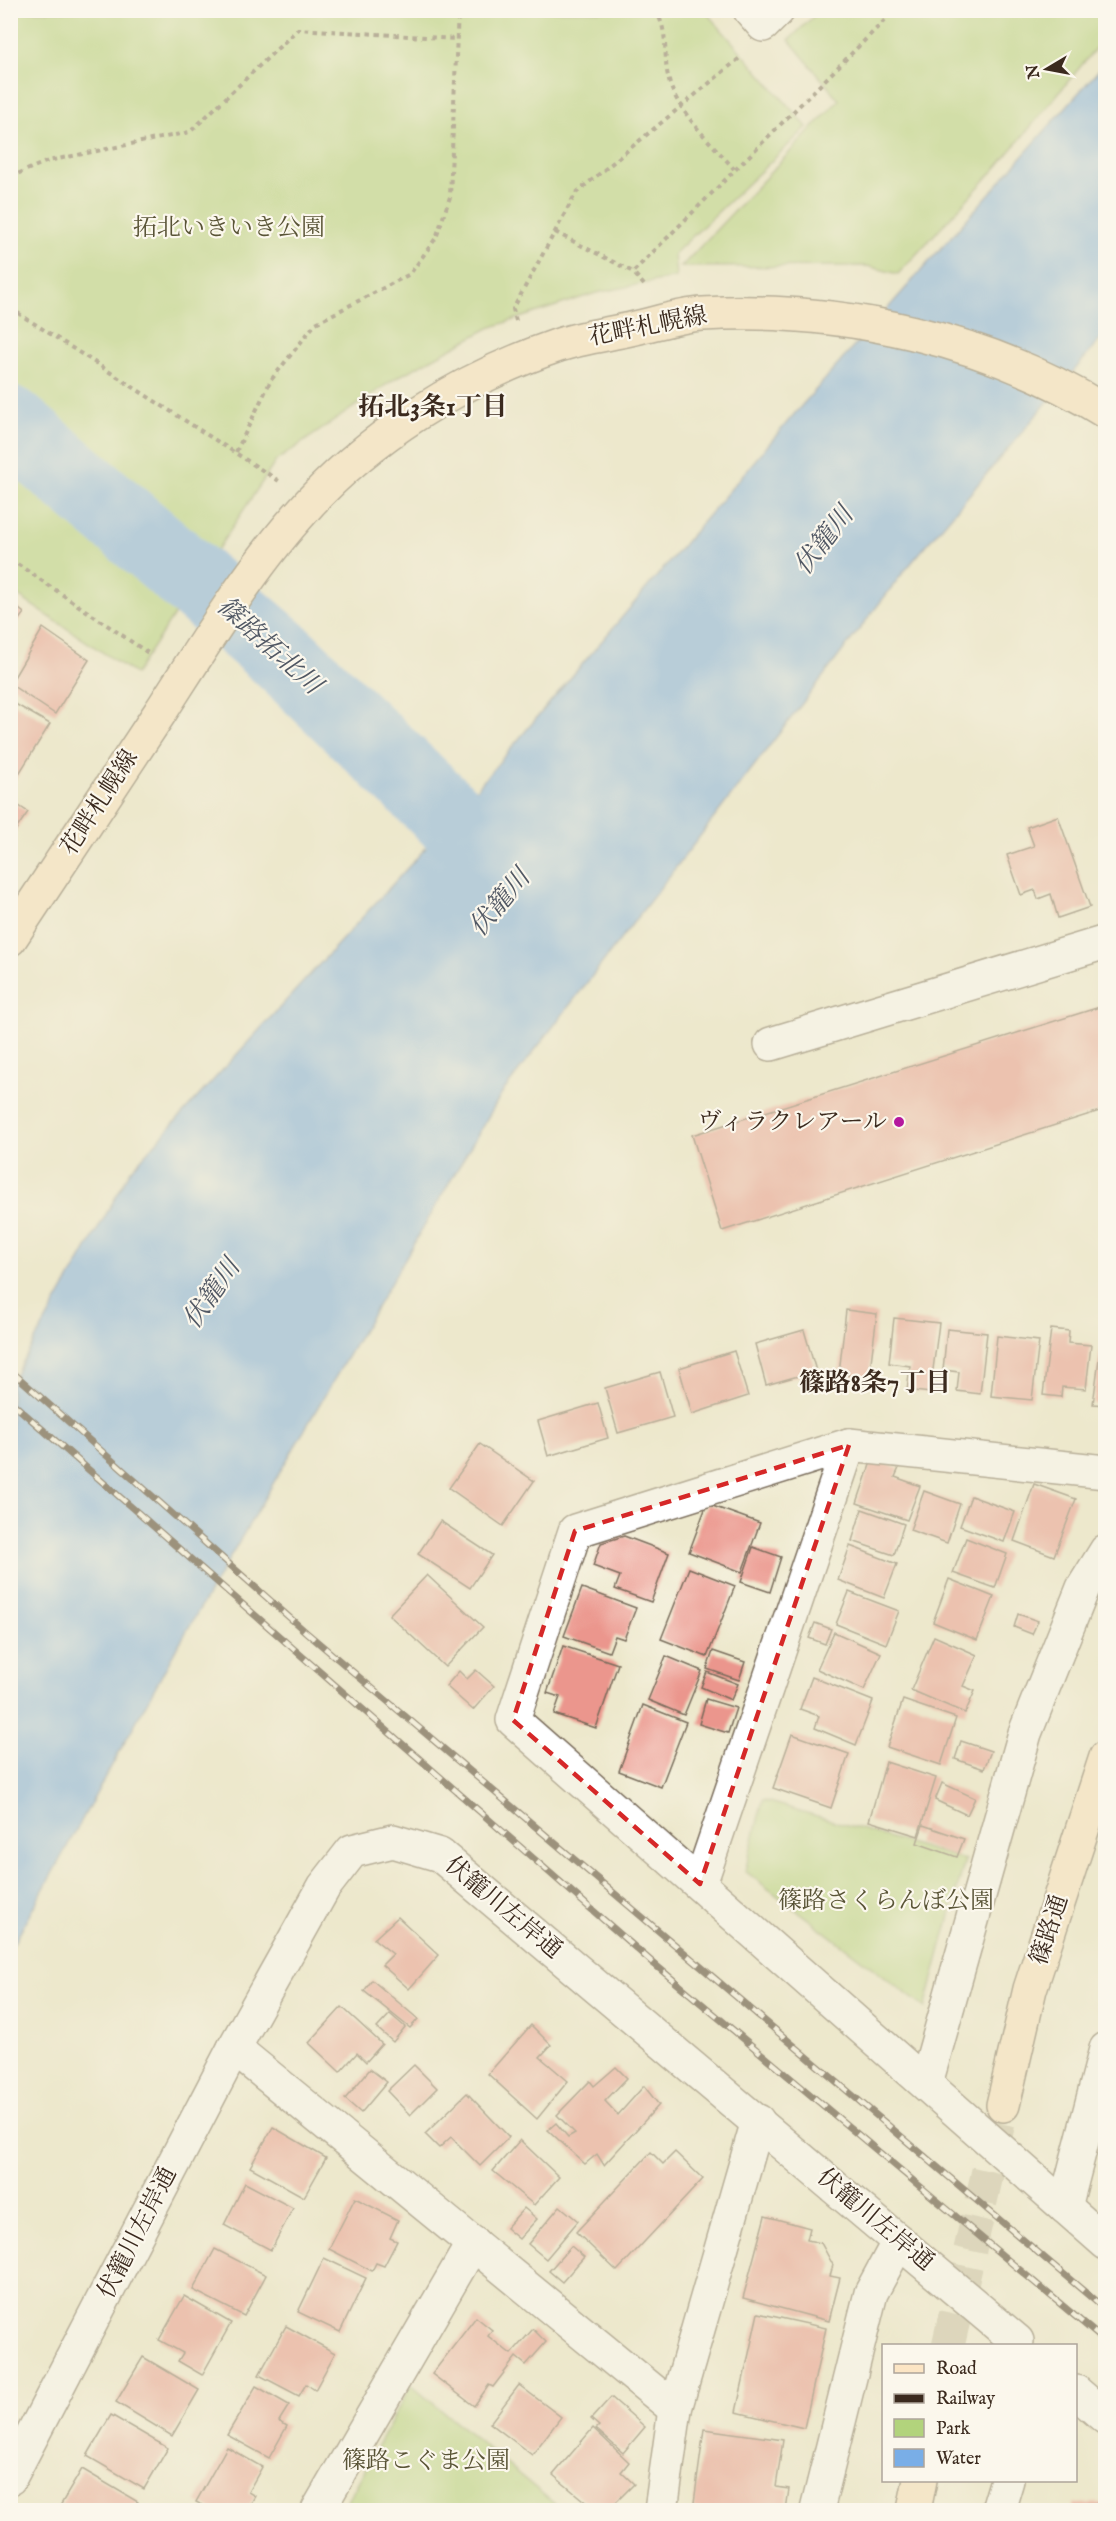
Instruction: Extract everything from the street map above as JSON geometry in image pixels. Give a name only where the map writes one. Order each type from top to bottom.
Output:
[{"type":"main road","name":"花畔札幌線","points":[[10,939],[174,665],[298,515],[346,468],[413,416],[491,374],[560,345],[699,314],[804,315],[855,321],[930,338],[1031,373],[1068,389],[1106,412]]},
{"type":"main road","name":"篠路通","points":[[1003,2105],[1030,1989],[1106,1757]]},
{"type":"main road","points":[[914,2511],[920,2482]]},
{"type":"street","points":[[750,10],[763,25],[778,10]]},
{"type":"street","points":[[771,1044],[1106,942]]},
{"type":"street","points":[[700,1884],[849,1445]]},
{"type":"street","points":[[1106,1472],[849,1445],[575,1531],[513,1719],[1106,2242]]},
{"type":"street","points":[[926,2083],[1025,1733],[1083,1588],[1106,1551]]},
{"type":"street","name":"伏籠川左岸通","points":[[10,2478],[234,2048],[324,1887],[352,1851],[393,1841],[440,1855],[1020,2343]]},
{"type":"street","points":[[234,2048],[675,2409]]},
{"type":"street","points":[[1065,2207],[1106,2049]]},
{"type":"street","points":[[661,2511],[675,2409],[758,2121]]},
{"type":"street","points":[[817,2511],[871,2293],[899,2241]]},
{"type":"street","points":[[318,2511],[473,2243]]},
{"type":"street","points":[[1077,2392],[1106,2418]]},
{"type":"street","points":[[998,2511],[1007,2482]]},
{"type":"path","points":[[236,452],[271,380],[316,323],[410,274],[436,238],[450,197],[458,10]]},
{"type":"path","points":[[655,10],[664,24],[666,63],[671,87],[682,108],[734,170]]},
{"type":"path","points":[[633,272],[895,10]]},
{"type":"path","points":[[10,177],[48,161],[190,132],[298,29],[457,39]]},
{"type":"path","points":[[518,328],[513,309],[576,193],[682,108],[742,56]]},
{"type":"path","points":[[555,232],[633,272],[650,293]]},
{"type":"path","points":[[10,308],[279,480],[298,515]]},
{"type":"path","points":[[10,559],[174,665]]},
{"type":"highlighted area","points":[[849,1445],[700,1884],[513,1720],[575,1531]]},
{"type":"green space","points":[[820,10],[1105,11],[1105,37],[998,166],[898,274],[867,266],[681,267],[839,100],[789,40]]},
{"type":"green space","name":"拓北いきいき公園","points":[[10,11],[705,11],[807,127],[674,254],[676,277],[596,293],[489,328],[396,378],[276,461],[135,674],[11,591]]},
{"type":"green space","name":"篠路さくらんぼ公園","points":[[763,1800],[965,1860],[925,2008],[745,1871]]},
{"type":"green space","name":"篠路こぐま公園","points":[[411,2385],[562,2510],[343,2510]]},
{"type":"water","name":"伏籠川","points":[[1105,63],[1105,334],[902,574],[502,1093],[179,1644],[11,1948],[11,1383],[131,1170],[434,839],[796,412]]},
{"type":"building","points":[[10,602],[24,613],[10,631]]},
{"type":"building","points":[[43,628],[89,660],[55,714],[10,684]]},
{"type":"building","points":[[10,701],[50,724],[10,788]]},
{"type":"building","points":[[10,800],[28,812],[10,838]]},
{"type":"building","points":[[1058,816],[1090,907],[1058,918],[1051,894],[1038,899],[1035,890],[1021,895],[1007,855],[1034,846],[1027,827]]},
{"type":"building","name":"ヴィラクレアール","points":[[1106,1005],[1106,1109],[722,1231],[692,1135]]},
{"type":"building","points":[[846,1310],[877,1314],[869,1378],[839,1374]]},
{"type":"building","points":[[894,1318],[939,1323],[930,1393],[907,1390],[910,1366],[889,1363]]},
{"type":"building","points":[[947,1329],[987,1333],[980,1394],[957,1391],[959,1372],[943,1370]]},
{"type":"building","points":[[1051,1329],[1069,1331],[1068,1343],[1091,1345],[1086,1389],[1062,1387],[1061,1397],[1043,1395]]},
{"type":"building","points":[[804,1330],[816,1371],[766,1385],[755,1344]]},
{"type":"building","points":[[997,1336],[1039,1341],[1032,1400],[991,1396]]},
{"type":"building","points":[[1101,1344],[1106,1344],[1106,1405],[1093,1404]]},
{"type":"building","points":[[734,1351],[748,1396],[692,1414],[679,1368]]},
{"type":"building","points":[[660,1372],[673,1417],[618,1433],[605,1388]]},
{"type":"building","points":[[598,1403],[608,1438],[548,1456],[538,1421]]},
{"type":"building","points":[[480,1444],[534,1481],[503,1526],[449,1488]]},
{"type":"building","points":[[872,1459],[899,1468],[895,1477],[920,1486],[907,1520],[857,1503]]},
{"type":"building","points":[[1034,1484],[1076,1499],[1054,1556],[1014,1541]]},
{"type":"building","points":[[924,1491],[960,1504],[947,1543],[910,1530]]},
{"type":"building","points":[[971,1496],[1015,1512],[1004,1542],[960,1526]]},
{"type":"building","points":[[707,1504],[760,1523],[742,1572],[689,1552]]},
{"type":"building","points":[[862,1509],[904,1524],[894,1555],[852,1541]]},
{"type":"building","points":[[440,1521],[492,1555],[470,1588],[418,1554]]},
{"type":"building","points":[[624,1536],[669,1553],[651,1602],[615,1589],[620,1576],[593,1566],[601,1543]]},
{"type":"building","points":[[966,1538],[1007,1554],[995,1588],[953,1573]]},
{"type":"building","points":[[850,1546],[897,1564],[884,1598],[838,1580]]},
{"type":"building","points":[[753,1547],[781,1557],[770,1592],[741,1582]]},
{"type":"building","points":[[689,1568],[735,1586],[707,1657],[661,1639]]},
{"type":"building","points":[[427,1575],[483,1627],[445,1667],[389,1615]]},
{"type":"building","points":[[949,1579],[994,1597],[977,1640],[933,1622]]},
{"type":"building","points":[[582,1588],[636,1608],[624,1639],[615,1636],[609,1652],[564,1636]]},
{"type":"building","points":[[849,1592],[899,1611],[886,1644],[836,1624]]},
{"type":"building","points":[[1018,1614],[1038,1621],[1032,1634],[1014,1627]]},
{"type":"building","points":[[815,1623],[831,1629],[825,1644],[809,1638]]},
{"type":"building","points":[[834,1632],[881,1653],[864,1690],[817,1669]]},
{"type":"building","points":[[934,1636],[977,1655],[963,1686],[975,1691],[965,1713],[911,1690]]},
{"type":"building","points":[[563,1646],[618,1664],[596,1728],[554,1714],[560,1697],[547,1693]]},
{"type":"building","points":[[713,1651],[745,1662],[739,1680],[707,1669]]},
{"type":"building","points":[[666,1656],[702,1671],[684,1715],[648,1700]]},
{"type":"building","points":[[476,1670],[494,1686],[473,1710],[446,1686],[459,1671],[467,1679]]},
{"type":"building","points":[[707,1672],[738,1684],[731,1700],[701,1687]]},
{"type":"building","points":[[812,1677],[873,1701],[856,1745],[815,1728],[819,1716],[800,1709]]},
{"type":"building","points":[[706,1699],[736,1708],[728,1733],[699,1724]]},
{"type":"building","points":[[903,1700],[956,1718],[941,1765],[887,1747]]},
{"type":"building","points":[[643,1705],[686,1722],[661,1787],[619,1771]]},
{"type":"building","points":[[792,1734],[849,1754],[831,1808],[773,1788]]},
{"type":"building","points":[[961,1741],[991,1751],[984,1769],[955,1759]]},
{"type":"building","points":[[886,1762],[936,1778],[918,1836],[869,1821]]},
{"type":"building","points":[[942,1783],[975,1798],[967,1815],[935,1800]]},
{"type":"building","points":[[923,1825],[964,1839],[957,1857],[917,1843]]},
{"type":"building","points":[[398,1917],[439,1955],[409,1989],[382,1965],[393,1954],[374,1939]]},
{"type":"building","points":[[372,1980],[418,2019],[410,2028],[364,1991]]},
{"type":"building","points":[[342,2007],[382,2044],[366,2062],[357,2053],[340,2072],[309,2043]]},
{"type":"building","points":[[390,2014],[405,2027],[393,2042],[377,2028]]},
{"type":"building","points":[[531,2025],[551,2045],[540,2057],[568,2081],[537,2119],[488,2074]]},
{"type":"building","points":[[414,2065],[437,2088],[410,2115],[387,2091]]},
{"type":"building","points":[[616,2067],[627,2078],[605,2101],[618,2115],[644,2086],[659,2105],[604,2165],[597,2154],[585,2164],[548,2130],[556,2123],[568,2137],[575,2133],[557,2115],[590,2081],[594,2086]]},
{"type":"building","points":[[370,2069],[387,2082],[361,2113],[345,2099]]},
{"type":"building","points":[[467,2093],[509,2137],[480,2166],[451,2137],[439,2148],[425,2134]]},
{"type":"building","points":[[273,2127],[326,2158],[304,2197],[250,2167]]},
{"type":"building","points":[[520,2140],[559,2177],[534,2205],[493,2171]]},
{"type":"building","points":[[651,2152],[663,2164],[675,2152],[703,2179],[617,2271],[576,2232]]},
{"type":"building","points":[[245,2183],[293,2208],[271,2250],[224,2225]]},
{"type":"building","points":[[355,2198],[398,2220],[390,2238],[397,2241],[384,2266],[376,2263],[372,2271],[329,2249]]},
{"type":"building","points":[[560,2206],[578,2221],[546,2259],[528,2244]]},
{"type":"building","points":[[524,2208],[537,2219],[519,2239],[506,2228]]},
{"type":"building","points":[[765,2216],[810,2228],[807,2240],[821,2243],[833,2265],[830,2276],[840,2278],[829,2321],[743,2298]]},
{"type":"building","points":[[571,2246],[584,2257],[562,2282],[549,2271]]},
{"type":"building","points":[[215,2249],[266,2275],[244,2316],[193,2290]]},
{"type":"building","points":[[324,2258],[366,2278],[340,2332],[298,2312]]},
{"type":"building","points":[[184,2296],[231,2323],[202,2375],[178,2361],[183,2353],[159,2340]]},
{"type":"building","points":[[758,2313],[826,2328],[804,2428],[736,2412]]},
{"type":"building","points":[[476,2317],[492,2330],[488,2336],[511,2354],[533,2329],[546,2342],[526,2365],[516,2357],[493,2387],[489,2385],[474,2406],[432,2374]]},
{"type":"building","points":[[286,2326],[335,2353],[315,2390],[306,2384],[299,2396],[259,2375]]},
{"type":"building","points":[[143,2357],[199,2390],[172,2436],[116,2402]]},
{"type":"building","points":[[519,2385],[561,2417],[532,2455],[490,2423]]},
{"type":"building","points":[[256,2386],[289,2405],[279,2421],[287,2426],[269,2458],[227,2435]]},
{"type":"building","points":[[611,2397],[645,2427],[623,2453],[596,2429],[599,2426],[591,2419]]},
{"type":"building","points":[[111,2415],[168,2448],[144,2489],[87,2456]]},
{"type":"building","points":[[593,2428],[629,2462],[621,2472],[634,2484],[608,2510],[595,2510],[553,2475]]},
{"type":"building","points":[[704,2429],[783,2440],[776,2487],[789,2489],[786,2510],[693,2510]]},
{"type":"building","points":[[227,2447],[262,2467],[248,2492],[255,2496],[247,2510],[212,2510],[196,2502]]},
{"type":"building","points":[[82,2469],[138,2502],[133,2510],[67,2510],[60,2506]]},
{"type":"building","points":[[1106,2503],[1106,2510],[1073,2510],[1073,2504]]},
{"type":"waterway","name":"篠路拓北川","points":[[10,424],[279,653],[456,823],[518,879]]},
{"type":"tunnel","points":[[948,2344],[1003,2105]]},
{"type":"railway","points":[[10,1370],[307,1633],[1106,2310]]},
{"type":"railway","points":[[10,1401],[653,1963],[1106,2342]]},
{"type":"place","name":"ヴィラクレアール","points":[[899,1122]]},
{"type":"district","name":"拓北3条1丁目","points":[[433,407]]},
{"type":"district","name":"篠路8条7丁目","points":[[875,1383]]}]
